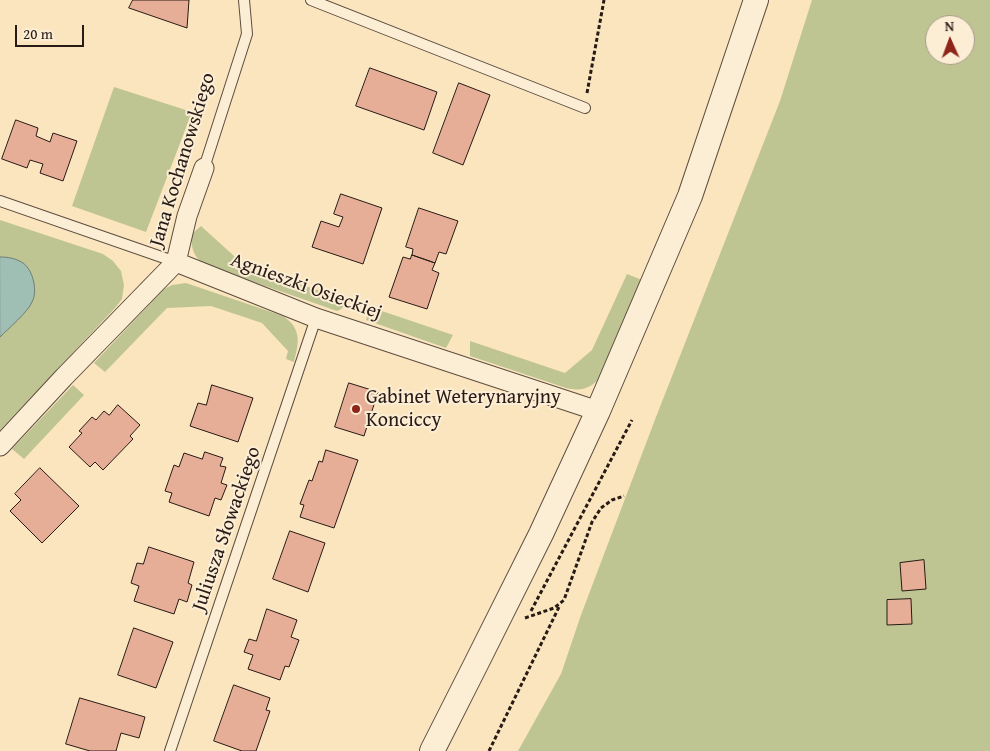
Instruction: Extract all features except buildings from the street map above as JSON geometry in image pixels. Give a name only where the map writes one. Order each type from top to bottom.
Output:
[{"type":"street","points":[[432,751],[541,534],[598,411],[690,196],[756,0]]},
{"type":"street","name":"Jana Kochanowskiego","points":[[0,446],[176,262],[187,216],[204,168]]},
{"type":"street","name":"Agnieszki Osieckiej","points":[[176,262],[316,318],[598,411]]},
{"type":"lane","name":"Jana Kochanowskiego","points":[[204,168],[247,34],[244,0]]},
{"type":"lane","points":[[311,0],[584,108]]},
{"type":"lane","name":"Agnieszki Osieckiej","points":[[0,201],[176,262]]},
{"type":"lane","name":"Juliusza Słowackiego","points":[[170,751],[316,318]]},
{"type":"path","points":[[584,108],[604,0]]},
{"type":"path","points":[[523,626],[632,420]]},
{"type":"path","points":[[495,626],[547,612],[564,600],[592,522],[601,508],[612,500],[624,496]]},
{"type":"path","points":[[489,751],[560,604]]},
{"type":"green space","points":[[812,0],[990,0],[990,751],[518,751],[561,674],[581,615],[656,417],[780,101]]},
{"type":"green space","points":[[114,87],[192,112],[146,232],[72,206]]},
{"type":"green space","points":[[0,220],[103,254],[113,261],[121,271],[124,285],[122,299],[115,308],[0,430]]},
{"type":"green space","points":[[201,226],[245,266],[345,299],[345,303],[337,311],[205,265],[195,255],[192,247],[193,233]]},
{"type":"green space","points":[[627,274],[642,280],[603,374],[591,386],[582,389],[566,388],[470,356],[470,341],[565,373],[592,350]]},
{"type":"green space","points":[[186,283],[283,316],[296,331],[298,342],[294,362],[286,359],[288,351],[262,323],[211,306],[167,308],[105,372],[94,363],[164,289],[172,285]]},
{"type":"green space","points":[[370,307],[453,335],[446,348],[366,320]]},
{"type":"green space","points":[[73,385],[84,395],[24,459],[12,449]]},
{"type":"water","points":[[0,257],[14,259],[27,266],[34,281],[35,292],[32,302],[26,311],[0,337]]},
{"type":"place","name":"Gabinet Weterynaryjny Konciccy","points":[[356,409]]}]
